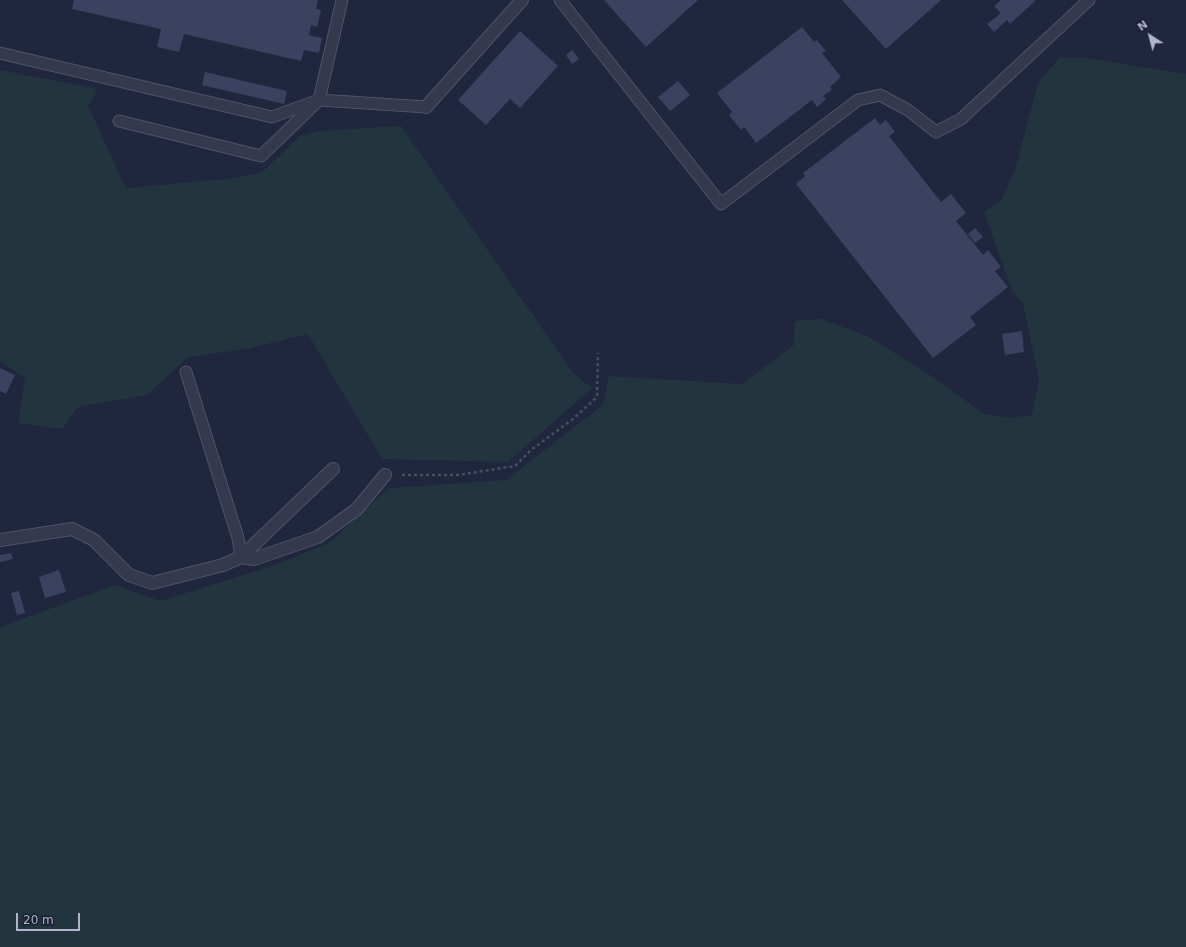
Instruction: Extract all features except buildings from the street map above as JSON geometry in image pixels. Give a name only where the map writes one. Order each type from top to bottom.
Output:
[{"type":"street","points":[[426,107],[522,0]]},
{"type":"street","points":[[0,540],[72,529],[94,540],[129,575],[152,583],[223,565],[241,557],[333,469]]},
{"type":"street","points":[[241,557],[254,559],[318,537],[357,509],[385,475]]},
{"type":"lane","points":[[119,121],[261,156],[318,100],[342,0]]},
{"type":"lane","points":[[560,0],[721,204],[858,100],[880,95],[908,110],[936,132],[961,118],[1089,0]]},
{"type":"lane","points":[[0,53],[272,117],[318,100],[426,107]]},
{"type":"lane","points":[[186,372],[238,538],[241,557]]},
{"type":"path","points":[[385,475],[458,475],[515,466],[531,450],[573,419],[597,397],[598,353]]},
{"type":"shaded area","points":[[1060,57],[1086,58],[1186,74],[1186,947],[0,947],[0,627],[115,585],[160,601],[272,566],[329,543],[389,488],[506,480],[603,405],[609,376],[742,384],[794,345],[795,321],[821,319],[867,336],[927,373],[983,413],[1008,418],[1032,415],[1039,380],[1023,303],[1012,291],[984,212],[1001,200],[1015,170],[1038,83]]},
{"type":"shaded area","points":[[0,70],[98,89],[88,106],[126,188],[236,178],[262,172],[300,136],[318,131],[401,126],[574,374],[592,388],[508,462],[382,459],[308,334],[246,349],[188,357],[147,395],[78,407],[62,429],[18,423],[25,378],[0,361]]}]
